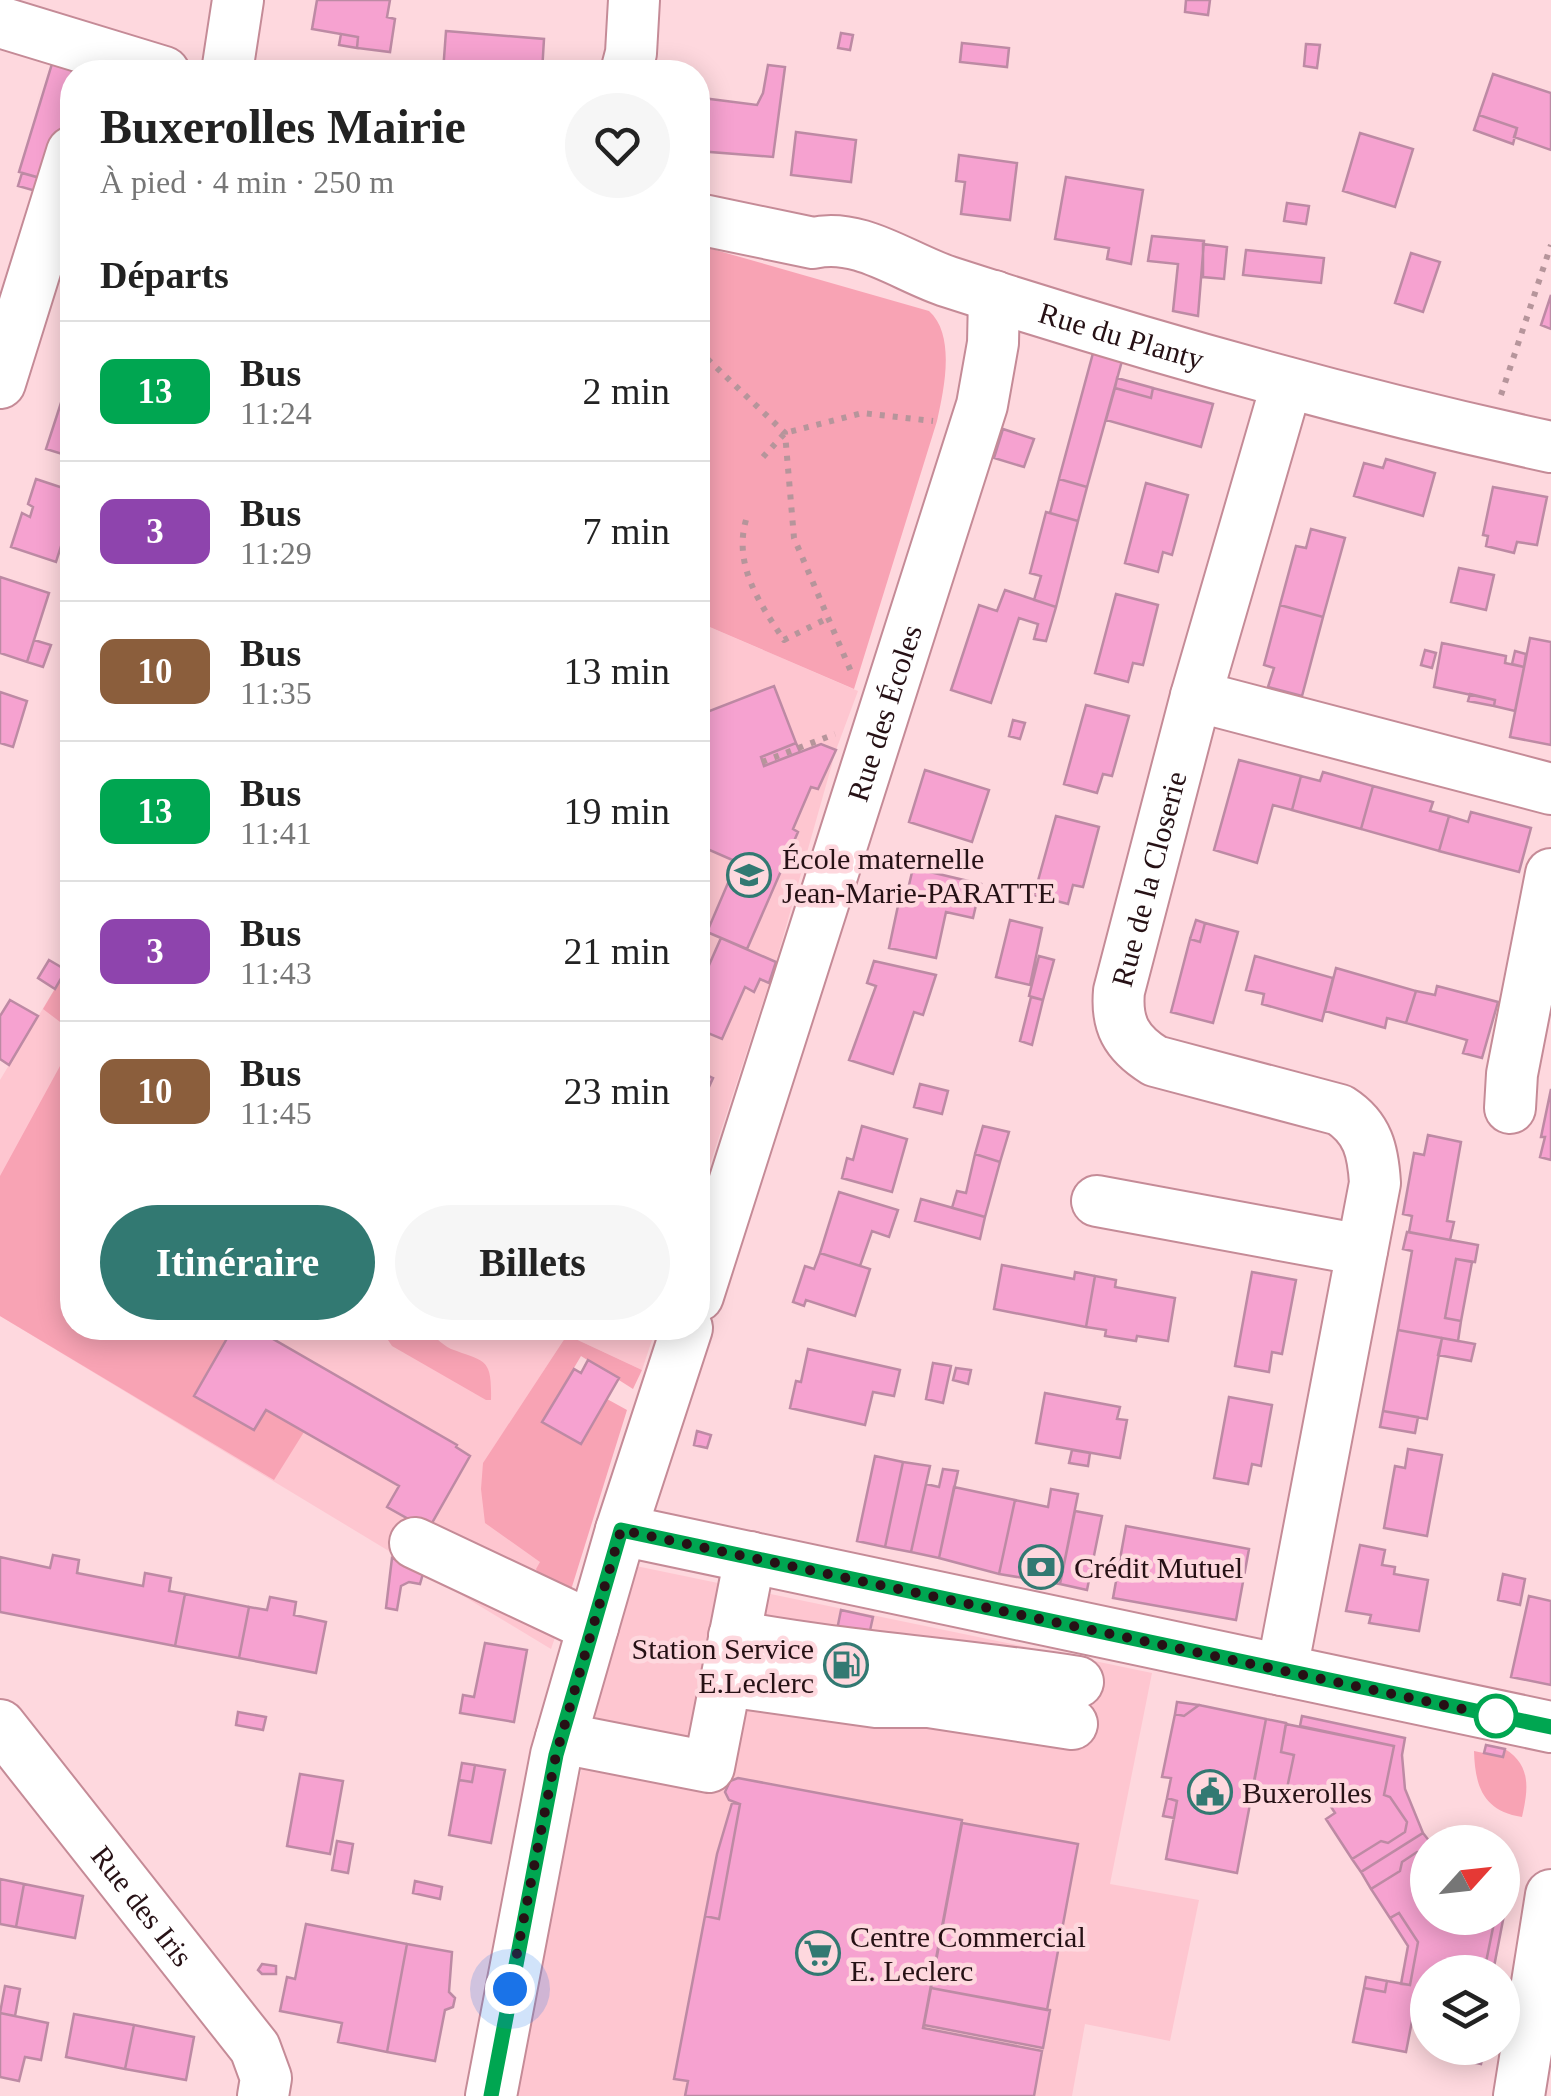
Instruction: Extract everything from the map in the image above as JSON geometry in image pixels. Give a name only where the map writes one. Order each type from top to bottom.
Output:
[{"type":"street","points":[[229,60],[238,0]]},
{"type":"street","points":[[630,60],[634,0]]},
{"type":"street","points":[[0,22],[90,60]]},
{"type":"street","points":[[0,383],[60,190]]},
{"type":"street","name":"Rue du Planty","points":[[710,218],[812,243],[830,239],[893,257],[938,278],[994,296],[1287,383],[1551,447]]},
{"type":"street","name":"Rue des Écoles","points":[[710,1259],[982,405],[993,343],[994,296]]},
{"type":"street","name":"Rue de la Closerie","points":[[1282,1670],[1375,1183],[1367,1136],[1340,1110],[1155,1061],[1136,1049],[1123,1032],[1118,1012],[1119,991],[1196,696],[1287,383]]},
{"type":"street","points":[[1196,696],[1551,789]]},
{"type":"street","points":[[1510,1108],[1512,1074],[1551,874]]},
{"type":"street","points":[[1097,1202],[1362,1250]]},
{"type":"street","points":[[491,2096],[561,1738],[621,1530],[683,1340]]},
{"type":"street","points":[[621,1530],[1551,1727]]},
{"type":"street","points":[[415,1542],[593,1627]]},
{"type":"street","points":[[561,1738],[709,1767],[750,1558]]},
{"type":"street","points":[[730,1658],[818,1652],[962,1664],[1075,1703]]},
{"type":"street","name":"Rue des Iris","points":[[0,1725],[255,2048],[266,2078],[263,2096]]},
{"type":"street","points":[[1519,2096],[1551,1895]]},
{"type":"path","points":[[1488,434],[1551,245]]},
{"type":"path","points":[[710,361],[785,433],[794,538],[856,682]]},
{"type":"path","points":[[763,457],[785,433],[862,413],[937,421]]},
{"type":"path","points":[[746,520],[742,536],[751,589],[784,640],[828,618]]},
{"type":"path","points":[[762,762],[845,730],[852,722],[879,735]]},
{"type":"shaded area","points":[[710,248],[929,311],[943,334],[946,363],[937,421],[854,689],[710,627]]},
{"type":"shaded area","name":"École maternelle Jean-Marie-PARATTE","points":[[710,627],[858,691],[836,750],[776,962],[710,1164]]},
{"type":"shaded area","points":[[60,980],[60,1340],[564,1340],[484,1462],[566,1606],[551,1649],[0,1316],[0,1080]]},
{"type":"shaded area","points":[[60,980],[60,1022],[43,1009]]},
{"type":"shaded area","points":[[60,1066],[60,1340],[226,1340],[195,1396],[254,1430],[266,1410],[304,1432],[274,1480],[0,1316],[0,1176]]},
{"type":"shaded area","points":[[388,1340],[439,1340],[479,1360],[488,1368],[491,1400],[486,1400],[392,1346]]},
{"type":"shaded area","points":[[564,1340],[578,1340],[642,1370],[633,1389],[581,1356],[542,1422],[581,1444],[607,1399],[627,1410],[566,1606],[544,1587],[536,1569],[540,1562],[485,1523],[483,1463]]},
{"type":"shaded area","points":[[578,1340],[652,1340],[642,1370]]},
{"type":"shaded area","points":[[631,1565],[1152,1673],[1110,1884],[1199,1900],[1170,2041],[1085,2024],[1072,2096],[517,2096],[571,1813]]},
{"type":"shaded area","points":[[1505,1749],[1520,1763],[1526,1779],[1522,1817],[1490,1803],[1476,1775],[1474,1751],[1503,1757]]},
{"type":"building","points":[[317,0],[390,0],[387,17],[395,19],[390,52],[357,48],[358,37],[312,29]]},
{"type":"building","points":[[1186,0],[1210,0],[1208,15],[1185,12]]},
{"type":"building","points":[[446,31],[544,39],[543,60],[444,60]]},
{"type":"building","points":[[841,33],[853,35],[850,50],[838,48]]},
{"type":"building","points":[[341,34],[358,37],[357,48],[339,45]]},
{"type":"building","points":[[962,43],[1009,48],[1007,67],[960,62]]},
{"type":"building","points":[[1306,44],[1320,45],[1317,68],[1304,66]]},
{"type":"building","points":[[55,54],[65,60],[60,60],[60,151],[51,181],[19,172]]},
{"type":"building","points":[[768,65],[785,67],[773,157],[710,152],[710,99],[757,105]]},
{"type":"building","points":[[1493,74],[1551,93],[1551,150],[1514,137],[1517,128],[1479,115]]},
{"type":"building","points":[[1479,115],[1517,128],[1513,144],[1474,130]]},
{"type":"building","points":[[796,132],[856,140],[851,182],[791,175]]},
{"type":"building","points":[[1360,133],[1413,149],[1395,207],[1343,191]]},
{"type":"building","points":[[959,155],[1017,163],[1010,220],[961,214],[965,182],[956,181]]},
{"type":"building","points":[[22,173],[47,180],[43,193],[18,186]]},
{"type":"building","points":[[1066,177],[1143,190],[1131,264],[1107,259],[1109,248],[1055,239]]},
{"type":"building","points":[[1287,203],[1309,206],[1306,224],[1284,221]]},
{"type":"building","points":[[1152,236],[1204,241],[1198,316],[1173,311],[1178,264],[1148,261]]},
{"type":"building","points":[[1203,244],[1227,247],[1224,279],[1203,277]]},
{"type":"building","points":[[1246,250],[1324,258],[1321,283],[1243,275]]},
{"type":"building","points":[[1411,253],[1440,262],[1423,312],[1395,303]]},
{"type":"building","points":[[1551,295],[1551,329],[1541,325]]},
{"type":"building","points":[[1096,342],[1125,350],[1087,487],[1059,479]]},
{"type":"building","points":[[1117,378],[1153,388],[1151,398],[1115,388]]},
{"type":"building","points":[[1115,388],[1151,398],[1153,388],[1213,404],[1201,447],[1106,420]]},
{"type":"building","points":[[60,406],[60,453],[46,449]]},
{"type":"building","points":[[1003,429],[1034,439],[1024,467],[994,458]]},
{"type":"building","points":[[1386,459],[1435,473],[1423,516],[1354,496],[1364,463],[1383,468]]},
{"type":"building","points":[[36,479],[60,487],[60,550],[56,562],[11,547],[22,513],[30,517],[33,507],[28,504]]},
{"type":"building","points":[[1059,479],[1087,487],[1078,521],[1050,513]]},
{"type":"building","points":[[1146,483],[1188,495],[1172,555],[1163,552],[1158,572],[1125,563]]},
{"type":"building","points":[[1493,487],[1547,497],[1537,545],[1517,542],[1514,553],[1486,546],[1488,536],[1483,535]]},
{"type":"building","points":[[1046,512],[1078,521],[1056,607],[1034,600],[1041,576],[1030,573]]},
{"type":"building","points":[[1311,529],[1345,538],[1323,617],[1280,605],[1296,546],[1306,548]]},
{"type":"building","points":[[1459,568],[1494,575],[1486,610],[1451,602]]},
{"type":"building","points":[[0,577],[49,593],[27,662],[0,653]]},
{"type":"building","points":[[1005,590],[1056,607],[1046,641],[1034,639],[1038,624],[1019,618],[991,703],[951,690],[979,605],[997,611]]},
{"type":"building","points":[[1116,594],[1158,605],[1143,665],[1133,663],[1128,682],[1095,673]]},
{"type":"building","points":[[1280,605],[1323,617],[1302,696],[1268,687],[1274,668],[1264,665]]},
{"type":"building","points":[[1530,638],[1551,642],[1551,745],[1510,737]]},
{"type":"building","points":[[34,640],[51,645],[43,667],[27,662]]},
{"type":"building","points":[[1442,643],[1506,656],[1505,663],[1524,667],[1515,711],[1494,706],[1495,700],[1434,687]]},
{"type":"building","points":[[1425,650],[1436,653],[1432,668],[1421,665]]},
{"type":"building","points":[[1515,651],[1526,654],[1524,667],[1512,664]]},
{"type":"building","points":[[774,686],[796,743],[761,757],[764,766],[821,744],[836,750],[818,789],[811,787],[793,829],[798,832],[747,949],[710,933],[737,862],[710,850],[710,711]]},
{"type":"building","points":[[0,692],[27,701],[13,747],[0,743]]},
{"type":"building","points":[[1470,694],[1495,700],[1494,706],[1468,701]]},
{"type":"building","points":[[1086,705],[1129,716],[1112,776],[1103,774],[1097,793],[1064,784]]},
{"type":"building","points":[[1013,720],[1025,723],[1020,739],[1009,736]]},
{"type":"building","points":[[796,743],[800,752],[764,766],[761,757]]},
{"type":"building","points":[[1239,760],[1301,776],[1292,810],[1273,805],[1257,863],[1214,850]]},
{"type":"building","points":[[925,770],[989,790],[972,842],[909,822]]},
{"type":"building","points":[[1323,772],[1373,786],[1361,829],[1292,810],[1301,776],[1320,781]]},
{"type":"building","points":[[1373,786],[1433,802],[1430,811],[1449,816],[1439,851],[1361,829]]},
{"type":"building","points":[[1471,812],[1531,828],[1519,872],[1439,851],[1449,816],[1468,822]]},
{"type":"building","points":[[1056,816],[1099,827],[1083,887],[1073,885],[1068,904],[1034,895]]},
{"type":"building","points":[[913,868],[981,884],[973,918],[946,912],[936,958],[889,948],[899,901],[905,902]]},
{"type":"building","points":[[1010,920],[1042,928],[1030,985],[996,977]]},
{"type":"building","points":[[1196,920],[1205,923],[1200,942],[1190,939]]},
{"type":"building","points":[[1205,923],[1238,932],[1213,1023],[1171,1012],[1190,939],[1200,942]]},
{"type":"building","points":[[721,938],[776,962],[769,983],[760,979],[754,992],[745,987],[722,1039],[710,1034],[710,963]]},
{"type":"building","points":[[1039,956],[1054,960],[1043,1000],[1029,996]]},
{"type":"building","points":[[1255,956],[1333,978],[1322,1021],[1262,1004],[1264,994],[1246,990]]},
{"type":"building","points":[[49,960],[60,966],[60,980],[55,989],[38,978]]},
{"type":"building","points":[[874,961],[936,975],[923,1015],[914,1012],[893,1074],[849,1060],[876,986],[867,983]]},
{"type":"building","points":[[1336,968],[1416,991],[1406,1023],[1387,1018],[1385,1028],[1325,1011]]},
{"type":"building","points":[[1437,986],[1498,1002],[1482,1058],[1463,1053],[1467,1040],[1406,1023],[1416,991],[1435,995]]},
{"type":"building","points":[[1031,997],[1043,1000],[1032,1045],[1020,1041]]},
{"type":"building","points":[[10,1000],[38,1016],[9,1065],[0,1059],[0,1016]]},
{"type":"building","points":[[920,1084],[948,1091],[942,1114],[914,1107]]},
{"type":"building","points":[[1551,1089],[1551,1160],[1540,1157]]},
{"type":"building","points":[[862,1126],[907,1139],[892,1192],[842,1178],[847,1158],[853,1160]]},
{"type":"building","points":[[983,1126],[1009,1132],[1000,1162],[975,1154]]},
{"type":"building","points":[[1428,1135],[1461,1142],[1447,1221],[1454,1222],[1450,1240],[1409,1232],[1412,1216],[1403,1214],[1414,1153],[1424,1155]]},
{"type":"building","points":[[975,1154],[1000,1162],[985,1217],[952,1208],[957,1191],[966,1193]]},
{"type":"building","points":[[839,1192],[898,1210],[889,1237],[872,1231],[860,1266],[820,1253]]},
{"type":"building","points":[[921,1199],[985,1217],[980,1239],[915,1221]]},
{"type":"building","points":[[1407,1232],[1478,1245],[1475,1262],[1456,1259],[1445,1318],[1461,1321],[1458,1341],[1398,1330],[1412,1251],[1403,1249]]},
{"type":"building","points":[[820,1253],[870,1269],[855,1316],[806,1300],[804,1306],[793,1302],[805,1266],[814,1269]]},
{"type":"building","points":[[1456,1259],[1472,1262],[1461,1321],[1445,1318]]},
{"type":"building","points":[[1002,1265],[1074,1279],[1075,1272],[1095,1276],[1086,1327],[994,1309]]},
{"type":"building","points":[[1252,1272],[1296,1280],[1282,1354],[1272,1352],[1269,1372],[1235,1366]]},
{"type":"building","points":[[1095,1276],[1116,1280],[1115,1287],[1175,1298],[1168,1341],[1105,1336],[1106,1330],[1086,1327]]},
{"type":"building","points":[[1398,1330],[1442,1338],[1427,1419],[1383,1411]]},
{"type":"building","points":[[1442,1338],[1475,1344],[1471,1361],[1438,1355]]},
{"type":"building","points":[[226,1340],[275,1340],[470,1456],[428,1530],[387,1507],[399,1486],[266,1410],[254,1430],[194,1396]]},
{"type":"building","points":[[808,1349],[900,1370],[894,1396],[873,1392],[865,1425],[790,1408]]},
{"type":"building","points":[[588,1360],[619,1378],[581,1444],[542,1422],[574,1369],[581,1373]]},
{"type":"building","points":[[933,1363],[951,1366],[943,1403],[926,1399]]},
{"type":"building","points":[[956,1368],[971,1370],[968,1384],[953,1380]]},
{"type":"building","points":[[1045,1393],[1120,1407],[1117,1419],[1127,1420],[1120,1458],[1036,1443]]},
{"type":"building","points":[[1229,1397],[1272,1405],[1261,1466],[1252,1464],[1248,1484],[1214,1478]]},
{"type":"building","points":[[1383,1411],[1418,1417],[1415,1433],[1380,1427]]},
{"type":"building","points":[[697,1431],[711,1435],[707,1448],[694,1445]]},
{"type":"building","points":[[1408,1449],[1442,1455],[1427,1536],[1384,1528],[1395,1466],[1405,1468]]},
{"type":"building","points":[[1072,1450],[1090,1453],[1088,1466],[1069,1463]]},
{"type":"building","points":[[875,1456],[903,1462],[885,1547],[857,1541]]},
{"type":"building","points":[[903,1462],[930,1466],[911,1552],[885,1547]]},
{"type":"building","points":[[943,1469],[958,1471],[939,1558],[911,1552],[926,1484],[939,1487]]},
{"type":"building","points":[[954,1487],[1015,1500],[999,1574],[939,1558]]},
{"type":"building","points":[[1051,1489],[1078,1494],[1060,1584],[999,1574],[1015,1500],[1048,1507]]},
{"type":"building","points":[[1075,1511],[1102,1516],[1087,1590],[1060,1584]]},
{"type":"building","points":[[1126,1526],[1249,1549],[1236,1620],[1113,1598]]},
{"type":"building","points":[[1360,1545],[1385,1550],[1382,1565],[1395,1567],[1394,1574],[1428,1580],[1419,1631],[1369,1623],[1371,1615],[1346,1611]]},
{"type":"building","points":[[53,1555],[79,1560],[77,1573],[143,1586],[145,1573],[171,1578],[169,1591],[185,1594],[175,1646],[0,1612],[0,1557],[50,1568]]},
{"type":"building","points":[[392,1558],[424,1570],[420,1584],[409,1582],[401,1586],[397,1610],[386,1608]]},
{"type":"building","points":[[1503,1574],[1525,1579],[1520,1605],[1498,1600]]},
{"type":"building","points":[[185,1594],[249,1607],[239,1658],[175,1646]]},
{"type":"building","points":[[1529,1596],[1551,1601],[1551,1685],[1511,1677]]},
{"type":"building","points":[[270,1597],[296,1602],[294,1615],[326,1622],[316,1673],[239,1658],[249,1607],[267,1610]]},
{"type":"building","name":"Station Service E.Leclerc","points":[[841,1610],[873,1617],[850,1721],[820,1714]]},
{"type":"building","points":[[485,1643],[527,1650],[514,1722],[460,1713],[463,1695],[474,1697]]},
{"type":"building","points":[[1177,1702],[1199,1705],[1184,1716],[1175,1714]]},
{"type":"building","name":"Buxerolles","points":[[1199,1705],[1266,1719],[1237,1873],[1166,1859],[1177,1801],[1167,1798],[1171,1778],[1162,1777],[1175,1714],[1184,1716]]},
{"type":"building","points":[[238,1712],[266,1717],[263,1730],[236,1725]]},
{"type":"building","points":[[1302,1716],[1405,1738],[1405,1789],[1420,1825],[1410,1825],[1410,1841],[1361,1872],[1352,1859],[1405,1832],[1407,1822],[1390,1797],[1384,1795],[1394,1746],[1300,1726]]},
{"type":"building","points":[[1266,1719],[1286,1723],[1281,1752],[1294,1755],[1286,1793],[1253,1786]]},
{"type":"building","points":[[1286,1724],[1394,1746],[1384,1795],[1390,1797],[1407,1822],[1405,1832],[1352,1859],[1326,1819],[1335,1813],[1328,1802],[1286,1793],[1294,1755],[1281,1752]]},
{"type":"building","points":[[1486,1745],[1505,1749],[1503,1757],[1484,1753]]},
{"type":"building","points":[[462,1763],[475,1765],[472,1782],[459,1780]]},
{"type":"building","points":[[475,1765],[505,1770],[491,1843],[449,1835],[459,1780],[472,1782]]},
{"type":"building","points":[[300,1774],[343,1781],[330,1854],[287,1846]]},
{"type":"building","name":"Centre Commercial E. Leclerc","points":[[738,1778],[962,1820],[923,2028],[1042,2051],[1034,2096],[685,2096],[688,2081],[674,2079],[705,1916],[719,1919],[740,1804],[729,1800],[725,1792],[730,1781]]},
{"type":"building","points":[[1167,1798],[1177,1801],[1174,1818],[1163,1816]]},
{"type":"building","points":[[732,1803],[740,1804],[719,1919],[705,1916]]},
{"type":"building","points":[[962,1823],[1078,1844],[1047,2010],[931,1988]]},
{"type":"building","points":[[337,1841],[353,1844],[348,1873],[332,1870]]},
{"type":"building","points":[[1410,1841],[1410,1857],[1402,1862],[1400,1871],[1371,1889],[1361,1872]]},
{"type":"building","points":[[1410,1857],[1410,1930],[1399,1913],[1390,1918],[1371,1889],[1400,1871],[1402,1862]]},
{"type":"building","points":[[0,1879],[24,1884],[16,1927],[0,1924]]},
{"type":"building","points":[[415,1881],[442,1887],[440,1899],[413,1893]]},
{"type":"building","points":[[24,1884],[83,1896],[75,1938],[16,1927]]},
{"type":"building","points":[[1399,1913],[1418,1942],[1416,1955],[1410,1955],[1410,1985],[1401,1984],[1408,1946],[1390,1918]]},
{"type":"building","points":[[306,1924],[407,1944],[387,2052],[338,2042],[342,2023],[280,2011],[287,1977],[295,1979]]},
{"type":"building","points":[[1413,1935],[1492,1935],[1487,1955],[1416,1955],[1418,1942]]},
{"type":"building","points":[[1492,1935],[1500,1935],[1496,1955],[1487,1955]]},
{"type":"building","points":[[407,1944],[452,1952],[449,1992],[455,1998],[453,2007],[445,2010],[435,2061],[387,2052]]},
{"type":"building","points":[[262,1964],[276,1966],[276,1974],[262,1974],[258,1970]]},
{"type":"building","points":[[1366,1977],[1387,1981],[1385,1992],[1364,1988]]},
{"type":"building","points":[[1387,1981],[1410,1985],[1406,2052],[1353,2042],[1364,1988],[1385,1992]]},
{"type":"building","points":[[5,1986],[20,1989],[15,2016],[0,2013]]},
{"type":"building","points":[[931,1988],[1050,2010],[1043,2048],[924,2025]]},
{"type":"building","points":[[0,2013],[48,2023],[41,2060],[25,2057],[19,2081],[0,2077]]},
{"type":"building","points":[[74,2014],[134,2025],[125,2069],[66,2057]]},
{"type":"building","points":[[134,2025],[194,2037],[186,2080],[125,2069]]},
{"type":"bus line","name":"13","points":[[491,2096],[556,1755],[621,1530],[1551,1727]]},
{"type":"place","name":"École maternelle Jean-Marie-PARATTE","points":[[749,875]]},
{"type":"place","name":"Crédit Mutuel","points":[[1041,1567]]},
{"type":"place","name":"Station Service E.Leclerc","points":[[846,1665]]},
{"type":"place","name":"Buxerolles","points":[[1210,1792]]},
{"type":"place","name":"Centre Commercial E. Leclerc","points":[[818,1953]]},
{"type":"route","points":[[510,1989],[556,1755],[621,1530],[1496,1716]]}]
